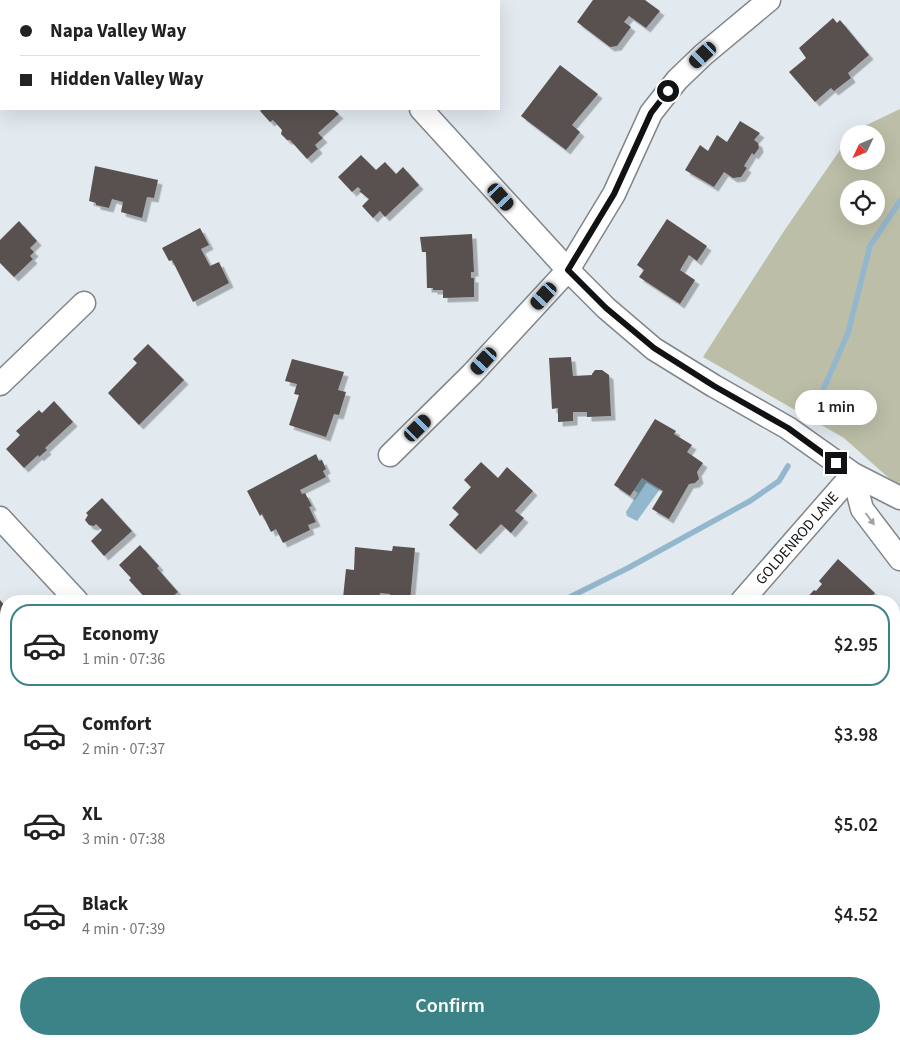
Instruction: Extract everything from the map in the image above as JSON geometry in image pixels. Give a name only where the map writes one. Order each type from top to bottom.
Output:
[{"type":"street","points":[[390,454],[472,374],[568,270],[614,194],[651,113],[677,80],[703,55],[769,0]]},
{"type":"street","points":[[422,110],[568,270],[606,308],[654,348],[714,386],[788,428],[853,474],[900,498]]},
{"type":"street","points":[[0,384],[84,304]]},
{"type":"street","points":[[853,474],[862,509],[900,559]]},
{"type":"street","name":"GOLDENROD LANE","points":[[747,595],[853,474]]},
{"type":"street","points":[[0,518],[71,595]]},
{"type":"green space","points":[[900,109],[900,488],[844,438],[703,357],[784,231],[840,150],[840,170],[885,170],[885,125],[867,125]]},
{"type":"water","points":[[640,476],[660,489],[637,521],[627,516],[626,512],[638,493],[632,489]]},
{"type":"building","points":[[593,0],[645,0],[660,11],[646,28],[629,16],[624,22],[631,27],[617,46],[610,47],[577,22]]},
{"type":"building","points":[[833,18],[837,23],[840,20],[869,55],[848,73],[851,78],[834,91],[831,88],[815,102],[789,72],[806,58],[799,48]]},
{"type":"building","points":[[560,65],[598,94],[572,125],[580,132],[566,150],[521,116]]},
{"type":"building","points":[[334,110],[339,114],[318,133],[323,138],[315,145],[318,149],[307,159],[290,140],[287,140],[281,134],[282,130],[273,120],[270,122],[260,111]]},
{"type":"building","points":[[740,121],[760,133],[754,140],[758,143],[759,148],[754,155],[752,153],[744,166],[747,168],[741,177],[733,178],[724,172],[714,187],[685,170],[700,145],[708,151],[717,135],[727,142]]},
{"type":"building","points":[[361,155],[376,170],[385,162],[396,174],[403,167],[419,185],[385,217],[380,211],[373,218],[362,206],[369,199],[359,191],[361,190],[358,187],[352,192],[338,177]]},
{"type":"building","points":[[95,166],[158,180],[154,198],[147,197],[142,218],[121,212],[123,202],[112,199],[109,208],[89,201]]},
{"type":"building","points":[[667,219],[707,246],[697,261],[689,255],[680,270],[695,280],[680,304],[639,277],[644,270],[637,265]]},
{"type":"building","points":[[19,221],[37,241],[30,248],[34,252],[30,256],[33,259],[14,277],[0,263],[0,240]]},
{"type":"building","points":[[200,228],[209,245],[201,249],[210,266],[219,262],[229,283],[193,302],[172,260],[169,261],[162,248]]},
{"type":"building","points":[[472,234],[474,272],[471,272],[471,278],[474,278],[474,297],[443,298],[443,290],[427,288],[426,252],[422,252],[420,237]]},
{"type":"building","points":[[148,344],[184,380],[139,425],[108,393],[137,363],[133,359]]},
{"type":"building","points":[[571,357],[573,376],[592,375],[595,370],[602,370],[609,375],[611,416],[587,417],[587,412],[573,412],[573,421],[558,422],[558,408],[552,409],[549,358]]},
{"type":"building","points":[[292,359],[344,372],[338,390],[346,392],[339,415],[334,414],[326,437],[289,425],[299,395],[294,394],[297,384],[285,381]]},
{"type":"building","points":[[54,401],[73,422],[45,448],[47,450],[39,457],[38,455],[24,468],[6,449],[20,435],[16,431],[39,410],[42,413]]},
{"type":"building","points":[[655,419],[676,431],[674,434],[692,445],[687,452],[703,463],[697,472],[699,479],[695,483],[689,484],[669,519],[652,509],[663,491],[642,478],[630,496],[614,485]]},
{"type":"building","points":[[316,454],[319,461],[322,460],[326,469],[323,471],[326,477],[300,490],[302,494],[305,493],[312,506],[309,507],[316,522],[308,525],[310,530],[283,543],[276,529],[271,532],[247,491]]},
{"type":"building","points":[[481,462],[498,478],[507,467],[533,491],[515,511],[524,518],[511,533],[501,524],[476,550],[449,525],[459,514],[452,508],[471,487],[464,480]]},
{"type":"building","points":[[102,498],[132,531],[104,556],[91,541],[102,530],[96,524],[94,526],[89,525],[85,520],[88,515],[86,513]]},
{"type":"building","points":[[140,545],[159,566],[157,568],[178,592],[174,595],[143,595],[119,565]]},
{"type":"building","points":[[393,546],[415,548],[411,595],[380,593],[380,595],[343,595],[346,569],[354,570],[355,547],[392,551]]},
{"type":"building","points":[[838,559],[875,593],[873,595],[809,595],[822,584],[819,581]]},
{"type":"waterway","points":[[816,406],[848,333],[870,246],[900,201]]},
{"type":"waterway","points":[[574,595],[628,568],[750,501],[779,481],[788,466]]},
{"type":"route","points":[[668,91],[651,113],[614,194],[568,270],[606,308],[654,348],[714,386],[788,428],[836,463]]}]
